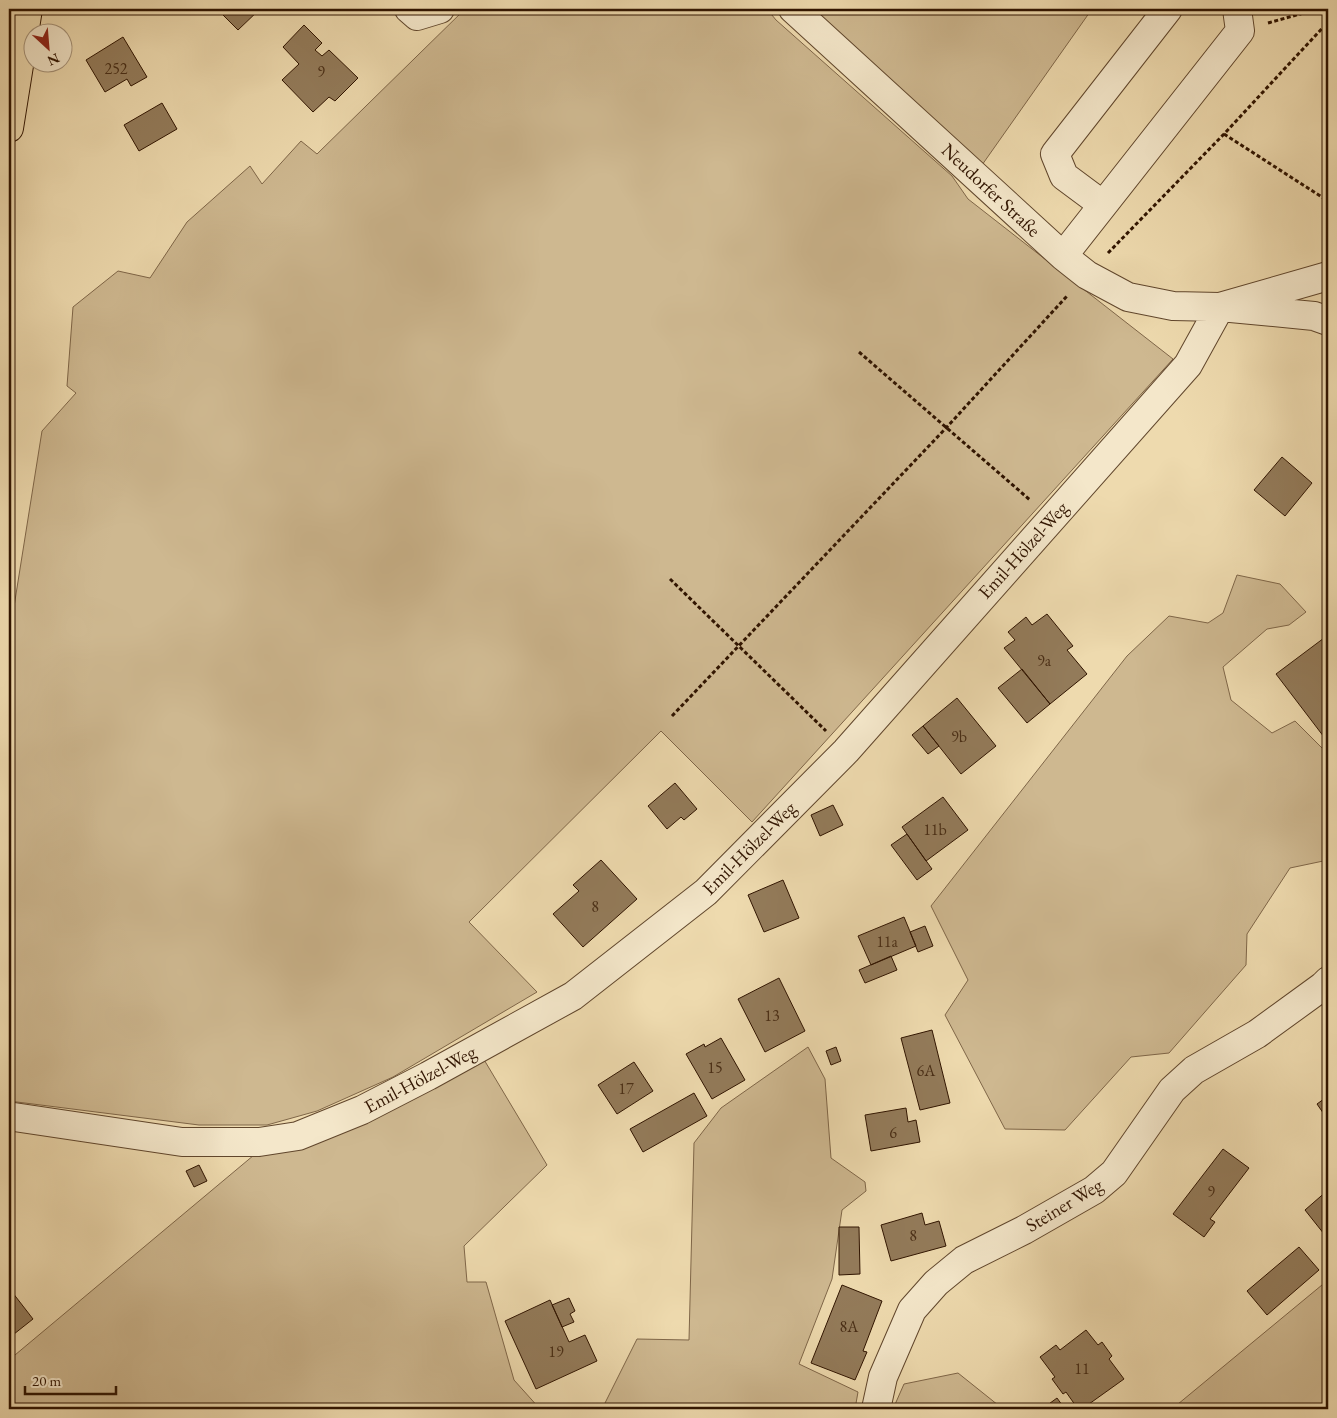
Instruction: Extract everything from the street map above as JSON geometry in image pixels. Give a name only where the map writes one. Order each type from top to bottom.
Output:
[{"type":"main road","points":[[9,128],[28,9]]},
{"type":"street","points":[[409,9],[417,16],[440,9]]},
{"type":"street","name":"Neudorfer Straße","points":[[793,9],[1062,256],[1087,274],[1128,296],[1173,306],[1220,307]]},
{"type":"street","points":[[1103,205],[1064,176],[1055,154],[1168,9]]},
{"type":"street","points":[[1062,256],[1103,205],[1238,20]]},
{"type":"street","points":[[1220,307],[1328,276]]},
{"type":"street","points":[[1220,307],[1314,316],[1328,321]]},
{"type":"street","name":"Emil-Hölzel-Weg","points":[[9,1118],[14,1117],[182,1142],[259,1142],[298,1136],[362,1110],[573,996],[706,892],[846,751],[1188,365],[1220,307]]},
{"type":"street","name":"Steiner Weg","points":[[876,1409],[883,1377],[912,1310],[936,1284],[964,1260],[1024,1230],[1094,1190],[1114,1173],[1172,1090],[1194,1070],[1257,1034],[1328,981]]},
{"type":"path","points":[[1238,20],[1318,9]]},
{"type":"path","points":[[672,716],[946,428],[1087,274],[1224,134],[1328,22]]},
{"type":"path","points":[[1224,134],[1328,201]]},
{"type":"path","points":[[859,352],[1051,518]]},
{"type":"path","points":[[670,579],[846,751]]},
{"type":"shaded area","points":[[465,9],[767,9],[776,20],[952,176],[968,199],[1173,359],[752,822],[661,731],[469,922],[537,992],[393,1077],[317,1111],[267,1125],[199,1125],[9,1101],[9,638],[42,431],[76,393],[67,386],[73,307],[118,271],[150,278],[187,222],[250,166],[262,184],[301,141],[317,154]]},
{"type":"shaded area","points":[[803,9],[1092,9],[982,165]]},
{"type":"shaded area","points":[[1237,575],[1280,584],[1306,612],[1289,625],[1267,629],[1223,667],[1231,700],[1272,733],[1295,721],[1324,750],[1328,747],[1328,860],[1290,868],[1247,934],[1246,965],[1169,1053],[1131,1057],[1065,1130],[1005,1129],[945,1015],[968,980],[931,906],[1127,656],[1169,616],[1208,623],[1223,613]]},
{"type":"shaded area","points":[[808,1047],[825,1079],[831,1158],[865,1182],[866,1191],[842,1210],[832,1279],[799,1364],[858,1392],[855,1409],[602,1409],[637,1339],[689,1340],[694,1143],[721,1108]]},
{"type":"shaded area","points":[[483,1058],[547,1165],[464,1246],[467,1282],[486,1282],[514,1380],[540,1409],[9,1409],[9,1360],[254,1155]]},
{"type":"shaded area","points":[[1328,1280],[1328,1409],[1172,1409]]},
{"type":"shaded area","points":[[958,1373],[1003,1409],[893,1409],[904,1384]]},
{"type":"building","points":[[217,9],[260,9],[238,30]]},
{"type":"building","points":[[304,25],[322,43],[315,50],[322,56],[329,50],[358,78],[335,101],[329,97],[313,112],[282,80],[299,64],[283,47]]},
{"type":"building","points":[[123,37],[147,77],[131,86],[127,79],[105,92],[86,60]]},
{"type":"building","points":[[162,103],[177,129],[139,151],[124,125]]},
{"type":"building","points":[[1282,457],[1312,483],[1285,516],[1254,490]]},
{"type":"building","points":[[1047,614],[1073,646],[1067,650],[1087,674],[1050,704],[1004,648],[1015,640],[1008,632],[1026,617],[1032,625]]},
{"type":"building","points":[[1328,635],[1328,735],[1324,737],[1276,674]]},
{"type":"building","points":[[1022,669],[1050,704],[1027,723],[998,688]]},
{"type":"building","points":[[957,698],[996,746],[961,774],[923,726]]},
{"type":"building","points":[[923,726],[939,746],[928,754],[912,735]]},
{"type":"building","points":[[675,783],[697,809],[684,820],[681,817],[667,829],[648,806]]},
{"type":"building","points":[[943,797],[968,830],[926,861],[902,827]]},
{"type":"building","points":[[833,805],[843,825],[820,836],[811,815]]},
{"type":"building","points":[[907,834],[932,869],[917,880],[891,845]]},
{"type":"building","points":[[601,860],[637,899],[583,947],[553,914],[579,891],[573,885]]},
{"type":"building","points":[[783,880],[799,918],[764,932],[748,895]]},
{"type":"building","points":[[904,917],[916,946],[871,965],[858,936]]},
{"type":"building","points":[[925,926],[933,946],[918,952],[910,932]]},
{"type":"building","points":[[891,956],[897,970],[865,983],[859,970]]},
{"type":"building","points":[[779,978],[805,1031],[765,1052],[738,999]]},
{"type":"building","points":[[932,1030],[950,1103],[920,1110],[901,1038]]},
{"type":"building","points":[[721,1038],[745,1080],[712,1099],[686,1054],[704,1044],[705,1047]]},
{"type":"building","points":[[836,1047],[841,1061],[831,1065],[826,1051]]},
{"type":"building","points":[[634,1062],[653,1091],[617,1114],[598,1085]]},
{"type":"building","points":[[694,1093],[707,1116],[643,1152],[630,1129]]},
{"type":"building","points":[[1328,1096],[1328,1120],[1317,1104]]},
{"type":"building","points":[[906,1108],[908,1122],[916,1120],[920,1142],[871,1151],[865,1115]]},
{"type":"building","points":[[1223,1149],[1249,1168],[1210,1219],[1215,1222],[1204,1237],[1173,1214]]},
{"type":"building","points":[[199,1165],[207,1181],[194,1187],[186,1171]]},
{"type":"building","points":[[1328,1190],[1328,1239],[1305,1210]]},
{"type":"building","points":[[922,1213],[925,1225],[939,1221],[946,1246],[891,1261],[881,1225]]},
{"type":"building","points":[[839,1227],[859,1227],[860,1274],[839,1275]]},
{"type":"building","points":[[1299,1247],[1319,1270],[1267,1315],[1247,1291]]},
{"type":"building","points":[[842,1285],[882,1301],[863,1351],[867,1352],[855,1380],[811,1363]]},
{"type":"building","points":[[9,1288],[33,1319],[9,1338]]},
{"type":"building","points":[[569,1298],[575,1311],[570,1314],[574,1322],[562,1327],[552,1305]]},
{"type":"building","points":[[550,1300],[569,1342],[585,1335],[597,1361],[536,1389],[505,1321]]},
{"type":"building","points":[[1086,1330],[1098,1345],[1102,1342],[1112,1356],[1109,1359],[1124,1379],[1082,1409],[1078,1409],[1066,1392],[1063,1394],[1052,1379],[1055,1377],[1040,1357],[1056,1345],[1060,1350]]},
{"type":"building","points":[[1057,1398],[1065,1409],[1042,1409]]}]
